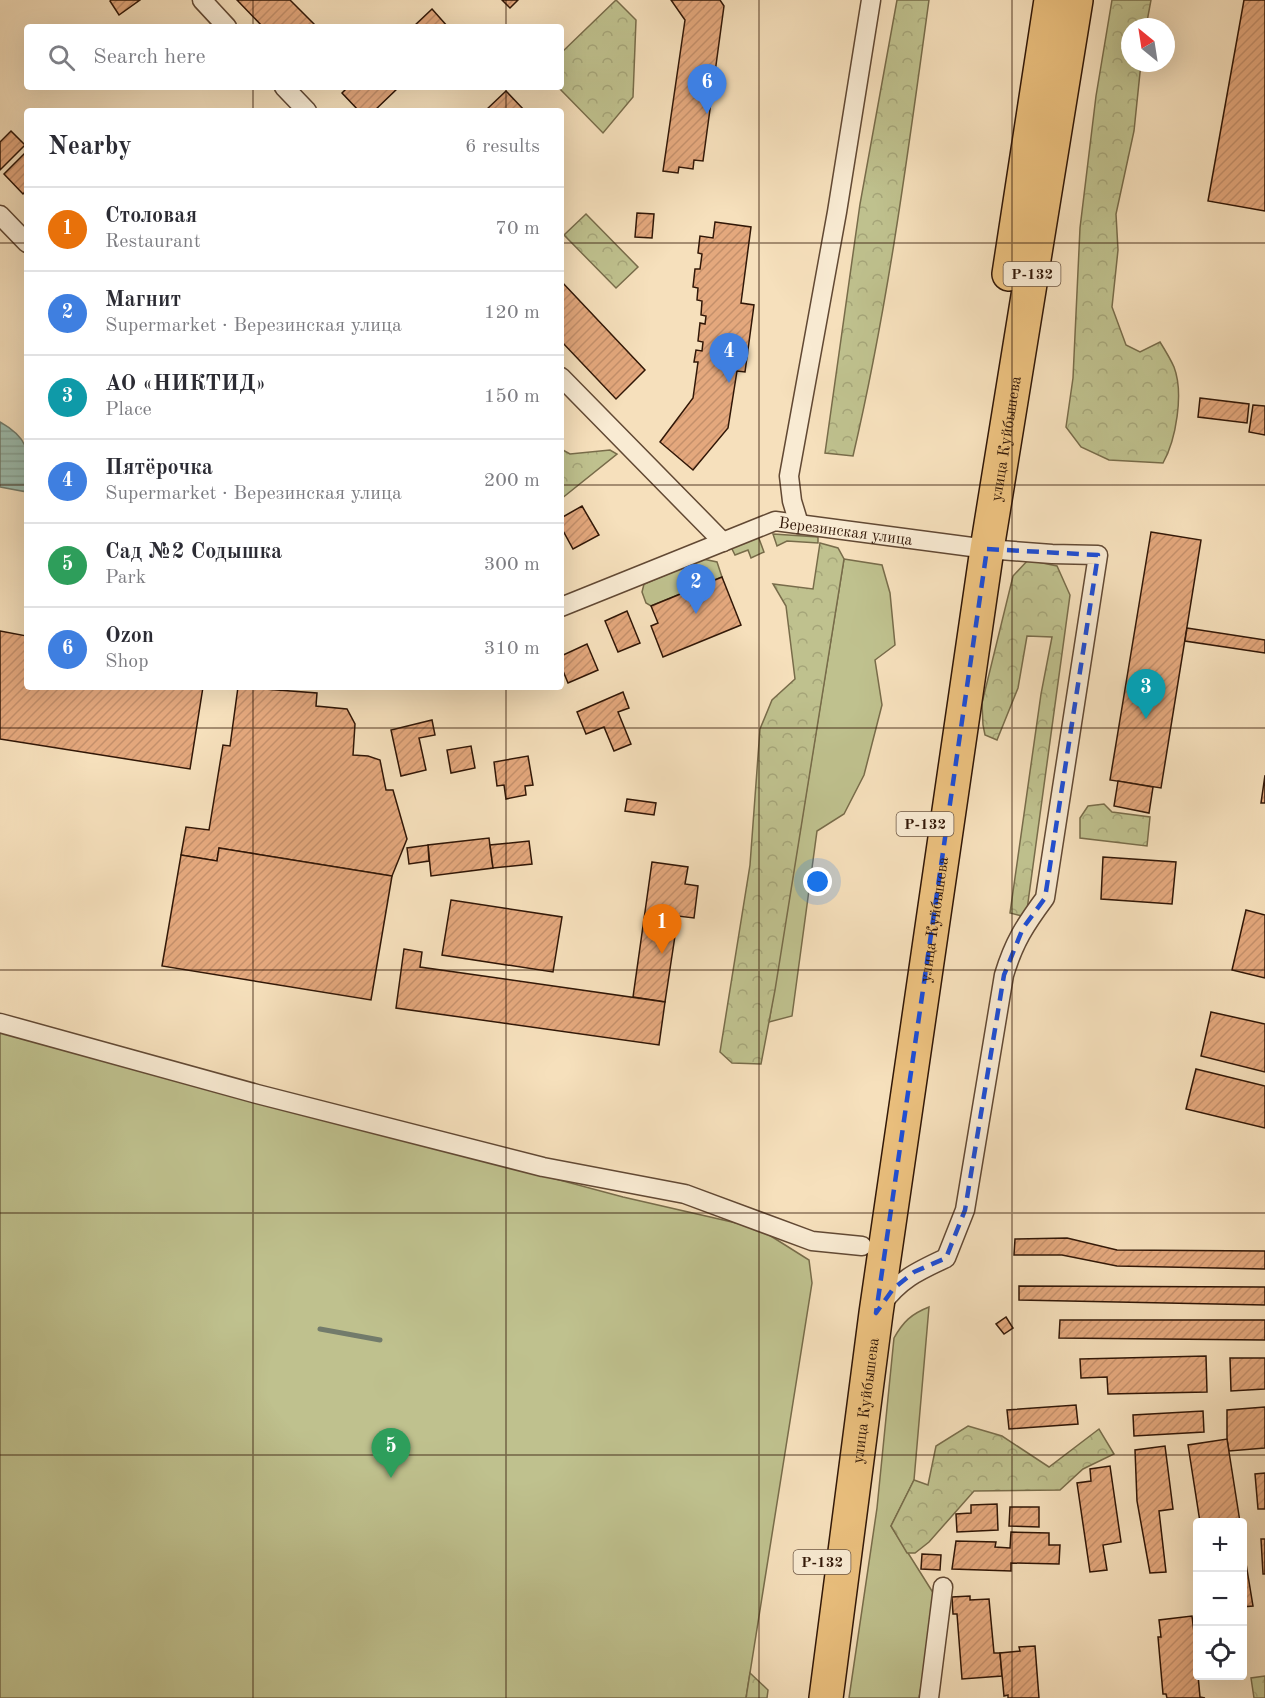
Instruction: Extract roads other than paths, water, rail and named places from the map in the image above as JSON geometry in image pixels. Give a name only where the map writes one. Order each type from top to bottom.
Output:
[{"type":"highway","name":"улица Куйбышева","points":[[826,1698],[976,548],[1051,0]]},
{"type":"highway","name":"улица Куйбышева","points":[[802,1698],[841,1426],[862,1246],[976,548],[1076,0]]},
{"type":"street","points":[[202,0],[224,24]]},
{"type":"street","points":[[799,524],[792,501],[789,476],[837,212],[871,0]]},
{"type":"street","points":[[287,90],[304,108]]},
{"type":"street","points":[[0,215],[24,240]]},
{"type":"street","points":[[564,380],[723,542]]},
{"type":"street","name":"Верезинская улица","points":[[564,606],[775,521],[976,548],[1098,555],[1045,898],[1017,939],[1004,975],[965,1210],[946,1258],[914,1272],[893,1289],[876,1313]]},
{"type":"street","points":[[0,1023],[257,1094],[543,1167],[685,1194],[812,1241],[862,1246]]},
{"type":"street","points":[[929,1698],[943,1587]]},
{"type":"waterway","points":[[320,1329],[380,1340]]},
{"type":"place","name":"Ozon","points":[[707,114]]},
{"type":"place","name":"Пятёрочка","points":[[729,383]]},
{"type":"place","name":"Магнит","points":[[696,614]]},
{"type":"place","name":"АО «НИКТИД»","points":[[1146,719]]},
{"type":"place","name":"Столовая","points":[[662,954]]},
{"type":"place","name":"Сад №2 Содышка","points":[[391,1478]]}]
